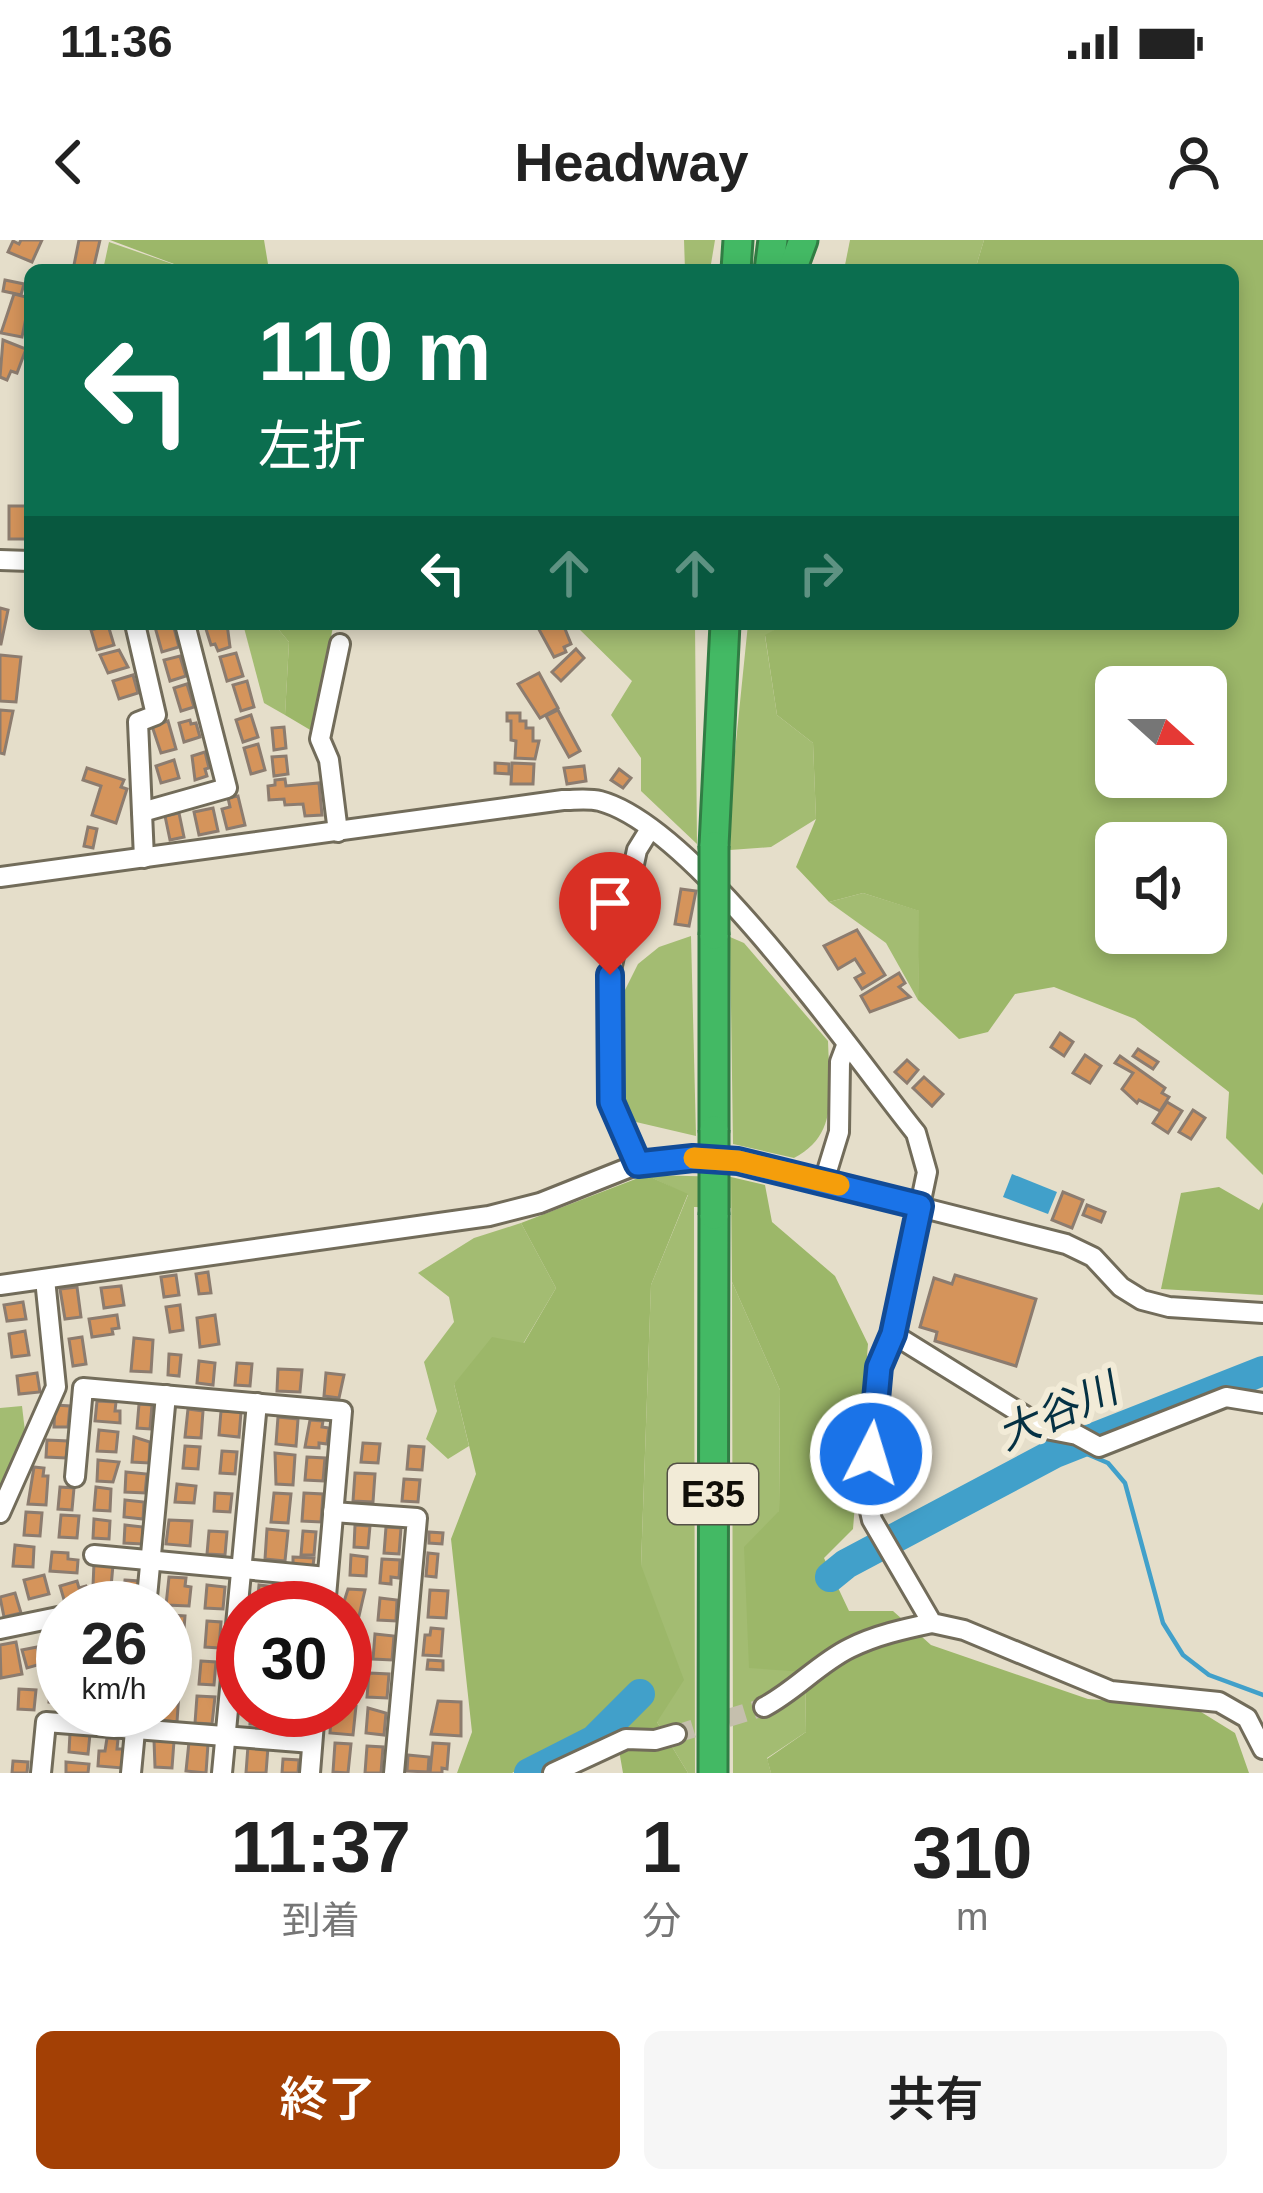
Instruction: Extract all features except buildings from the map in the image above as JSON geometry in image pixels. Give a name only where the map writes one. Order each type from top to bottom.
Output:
[{"type":"highway","name":"E35","points":[[712,1773],[714,846],[725,630]]},
{"type":"street","points":[[136,630],[156,715],[138,722],[144,858]]},
{"type":"street","points":[[142,812],[227,788],[187,630]]},
{"type":"street","points":[[338,832],[329,760],[320,739],[340,644]]},
{"type":"street","points":[[0,877],[563,800],[597,800],[650,829],[720,888],[916,1133],[927,1172],[893,1334],[879,1367],[867,1498],[872,1520],[932,1623]]},
{"type":"street","points":[[638,1164],[611,1102],[610,975],[637,850],[650,829]]},
{"type":"street","points":[[824,1181],[839,1132],[840,1062],[846,1046]]},
{"type":"street","points":[[0,1285],[489,1216],[540,1203],[638,1164],[693,1158],[738,1161],[1066,1244],[1093,1257],[1121,1287],[1142,1300],[1169,1307],[1263,1312]]},
{"type":"street","points":[[0,1514],[56,1387],[45,1279]]},
{"type":"street","points":[[893,1334],[1046,1429],[1099,1448],[1226,1397],[1263,1403]]},
{"type":"street","points":[[75,1477],[83,1388],[342,1412],[327,1581]]},
{"type":"street","points":[[149,1581],[166,1395]]},
{"type":"street","points":[[241,1581],[257,1403]]},
{"type":"street","points":[[333,1512],[417,1518],[394,1773]]},
{"type":"street","points":[[94,1555],[327,1576]]},
{"type":"street","points":[[0,1629],[36,1622]]},
{"type":"street","points":[[764,1707],[788,1695],[846,1649],[887,1632],[932,1623],[964,1630],[1111,1691],[1220,1702],[1247,1718],[1263,1749]]},
{"type":"street","points":[[553,1773],[626,1739],[656,1740],[676,1734]]},
{"type":"street","points":[[40,1773],[44,1737]]},
{"type":"street","points":[[131,1773],[134,1737]]},
{"type":"street","points":[[222,1773],[226,1737]]},
{"type":"street","points":[[237,1737],[312,1744]]},
{"type":"street","points":[[310,1773],[313,1737]]},
{"type":"green space","points":[[110,240],[264,240],[268,264],[174,264]]},
{"type":"green space","points":[[684,240],[715,240],[711,264],[685,264]]},
{"type":"green space","points":[[850,240],[984,240],[977,264],[845,264]]},
{"type":"green space","points":[[984,240],[1263,240],[1263,1175],[1226,1138],[1229,1092],[1135,1019],[1054,987],[1015,994],[988,1032],[959,1039],[918,1000],[919,911],[863,893],[829,902],[796,867],[816,819],[813,743],[777,715],[765,635],[774,630],[1239,630],[1239,264],[977,264]]},
{"type":"green space","points":[[109,242],[173,264],[104,264]]},
{"type":"green space","points":[[245,630],[279,630],[289,642],[285,715],[264,703]]},
{"type":"green space","points":[[279,630],[332,630],[312,731],[285,715],[289,642]]},
{"type":"green space","points":[[580,630],[695,630],[697,844],[641,791],[641,758],[611,715],[632,681]]},
{"type":"green space","points":[[747,630],[775,630],[765,636],[777,715],[813,743],[816,819],[771,847],[730,850],[731,791]]},
{"type":"green space","points":[[863,893],[920,911],[918,1000],[886,943],[829,902]]},
{"type":"green space","points":[[691,936],[696,1136],[636,1122],[622,1103],[622,996],[638,964],[659,947]]},
{"type":"green space","points":[[730,937],[744,943],[828,1041],[826,1123],[809,1148],[794,1158],[733,1144]]},
{"type":"green space","points":[[646,1175],[731,1177],[731,1208],[694,1207],[695,1773],[688,1773],[657,1722],[641,1566],[651,1285],[688,1195]]},
{"type":"green space","points":[[646,1175],[688,1194],[651,1285],[641,1565],[684,1680],[657,1722],[688,1773],[623,1773],[613,1716],[512,1773],[457,1773],[472,1732],[451,1539],[476,1474],[454,1384],[492,1337],[524,1343],[556,1288],[521,1223]]},
{"type":"green space","points":[[731,1177],[765,1185],[772,1222],[835,1276],[868,1344],[853,1529],[824,1558],[849,1611],[893,1611],[931,1645],[1088,1699],[1193,1707],[1235,1733],[1249,1773],[771,1773],[767,1759],[806,1732],[805,1672],[749,1668],[744,1547],[779,1511],[780,1390],[732,1282]]},
{"type":"green space","points":[[1219,1187],[1259,1210],[1263,1202],[1263,1295],[1161,1289],[1181,1193]]},
{"type":"green space","points":[[521,1223],[556,1288],[523,1344],[454,1384],[469,1446],[448,1459],[426,1439],[437,1411],[424,1362],[454,1322],[449,1297],[418,1273],[474,1238]]},
{"type":"green space","points":[[732,1282],[780,1390],[779,1511],[749,1667],[805,1671],[806,1732],[767,1758],[771,1773],[733,1773]]},
{"type":"green space","points":[[22,1406],[26,1440],[0,1497],[0,1408]]},
{"type":"water","points":[[1012,1174],[1057,1192],[1048,1214],[1003,1197]]},
{"type":"waterway","name":"大谷川","points":[[830,1577],[846,1564],[1055,1453],[1263,1371]]},
{"type":"waterway","points":[[1073,1448],[1108,1463],[1125,1483],[1163,1623],[1183,1655],[1209,1675],[1263,1695]]},
{"type":"waterway","name":"大谷川","points":[[529,1773],[594,1740],[640,1694]]},
{"type":"tunnel","points":[[676,1734],[764,1707]]},
{"type":"slow traffic","points":[[694,1158],[738,1161],[839,1185]]},
{"type":"route","points":[[610,975],[611,1102],[638,1164],[693,1158],[738,1161],[920,1206],[893,1334],[879,1367],[871,1454]]}]
